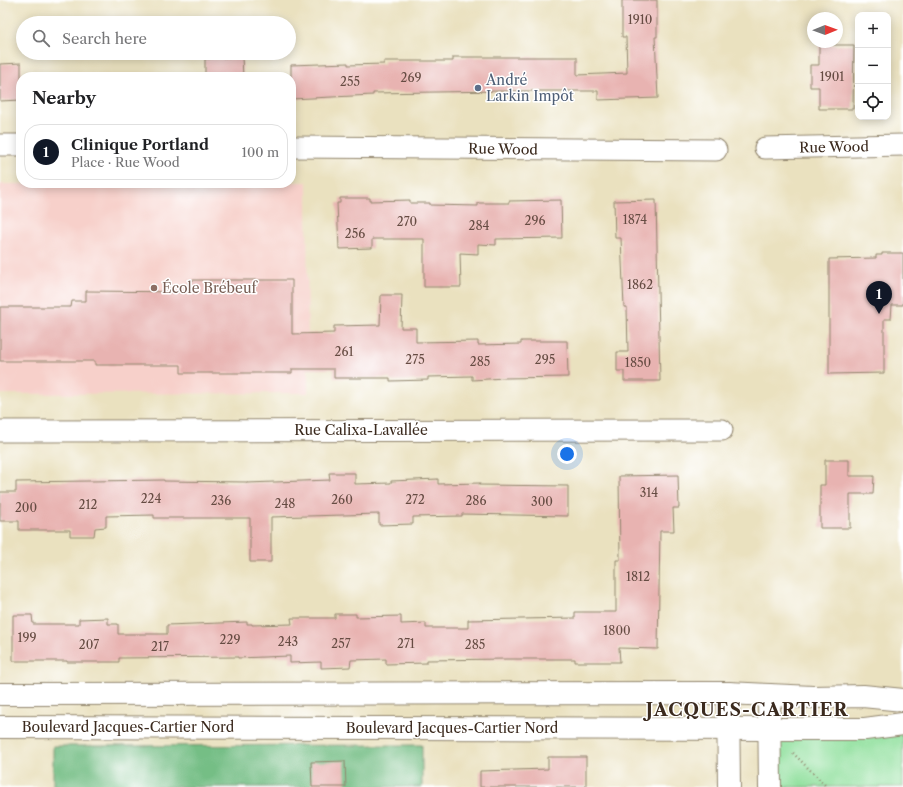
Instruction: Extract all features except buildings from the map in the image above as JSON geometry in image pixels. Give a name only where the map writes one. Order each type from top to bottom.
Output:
[{"type":"main road","points":[[728,693],[729,787]]},
{"type":"main road","points":[[0,694],[728,693],[813,697],[863,696],[903,700]]},
{"type":"main road","points":[[770,695],[770,787]]},
{"type":"main road","name":"Boulevard Jacques-Cartier Nord","points":[[0,727],[770,730],[866,729],[903,724]]},
{"type":"street","points":[[0,145],[16,145]]},
{"type":"street","name":"Rue Wood","points":[[765,148],[903,145]]},
{"type":"street","name":"Rue Wood","points":[[296,147],[716,150]]},
{"type":"street","name":"Rue Calixa-Lavallée","points":[[0,431],[722,430]]},
{"type":"path","points":[[770,730],[827,787]]},
{"type":"shaded area","name":"École Brébeuf","points":[[296,182],[307,182],[308,393],[0,394],[0,184],[16,184],[16,188],[296,188]]},
{"type":"green space","points":[[903,724],[903,787],[770,787],[770,729]]},
{"type":"green space","points":[[422,745],[422,787],[53,787],[53,746]]},
{"type":"place","name":"André Larkin Impôt","points":[[478,88]]},
{"type":"place","name":"École Brébeuf","points":[[154,288]]},
{"type":"place","name":"Clinique Portland","points":[[879,314]]},
{"type":"district","name":"JACQUES-CARTIER","points":[[747,710]]}]
